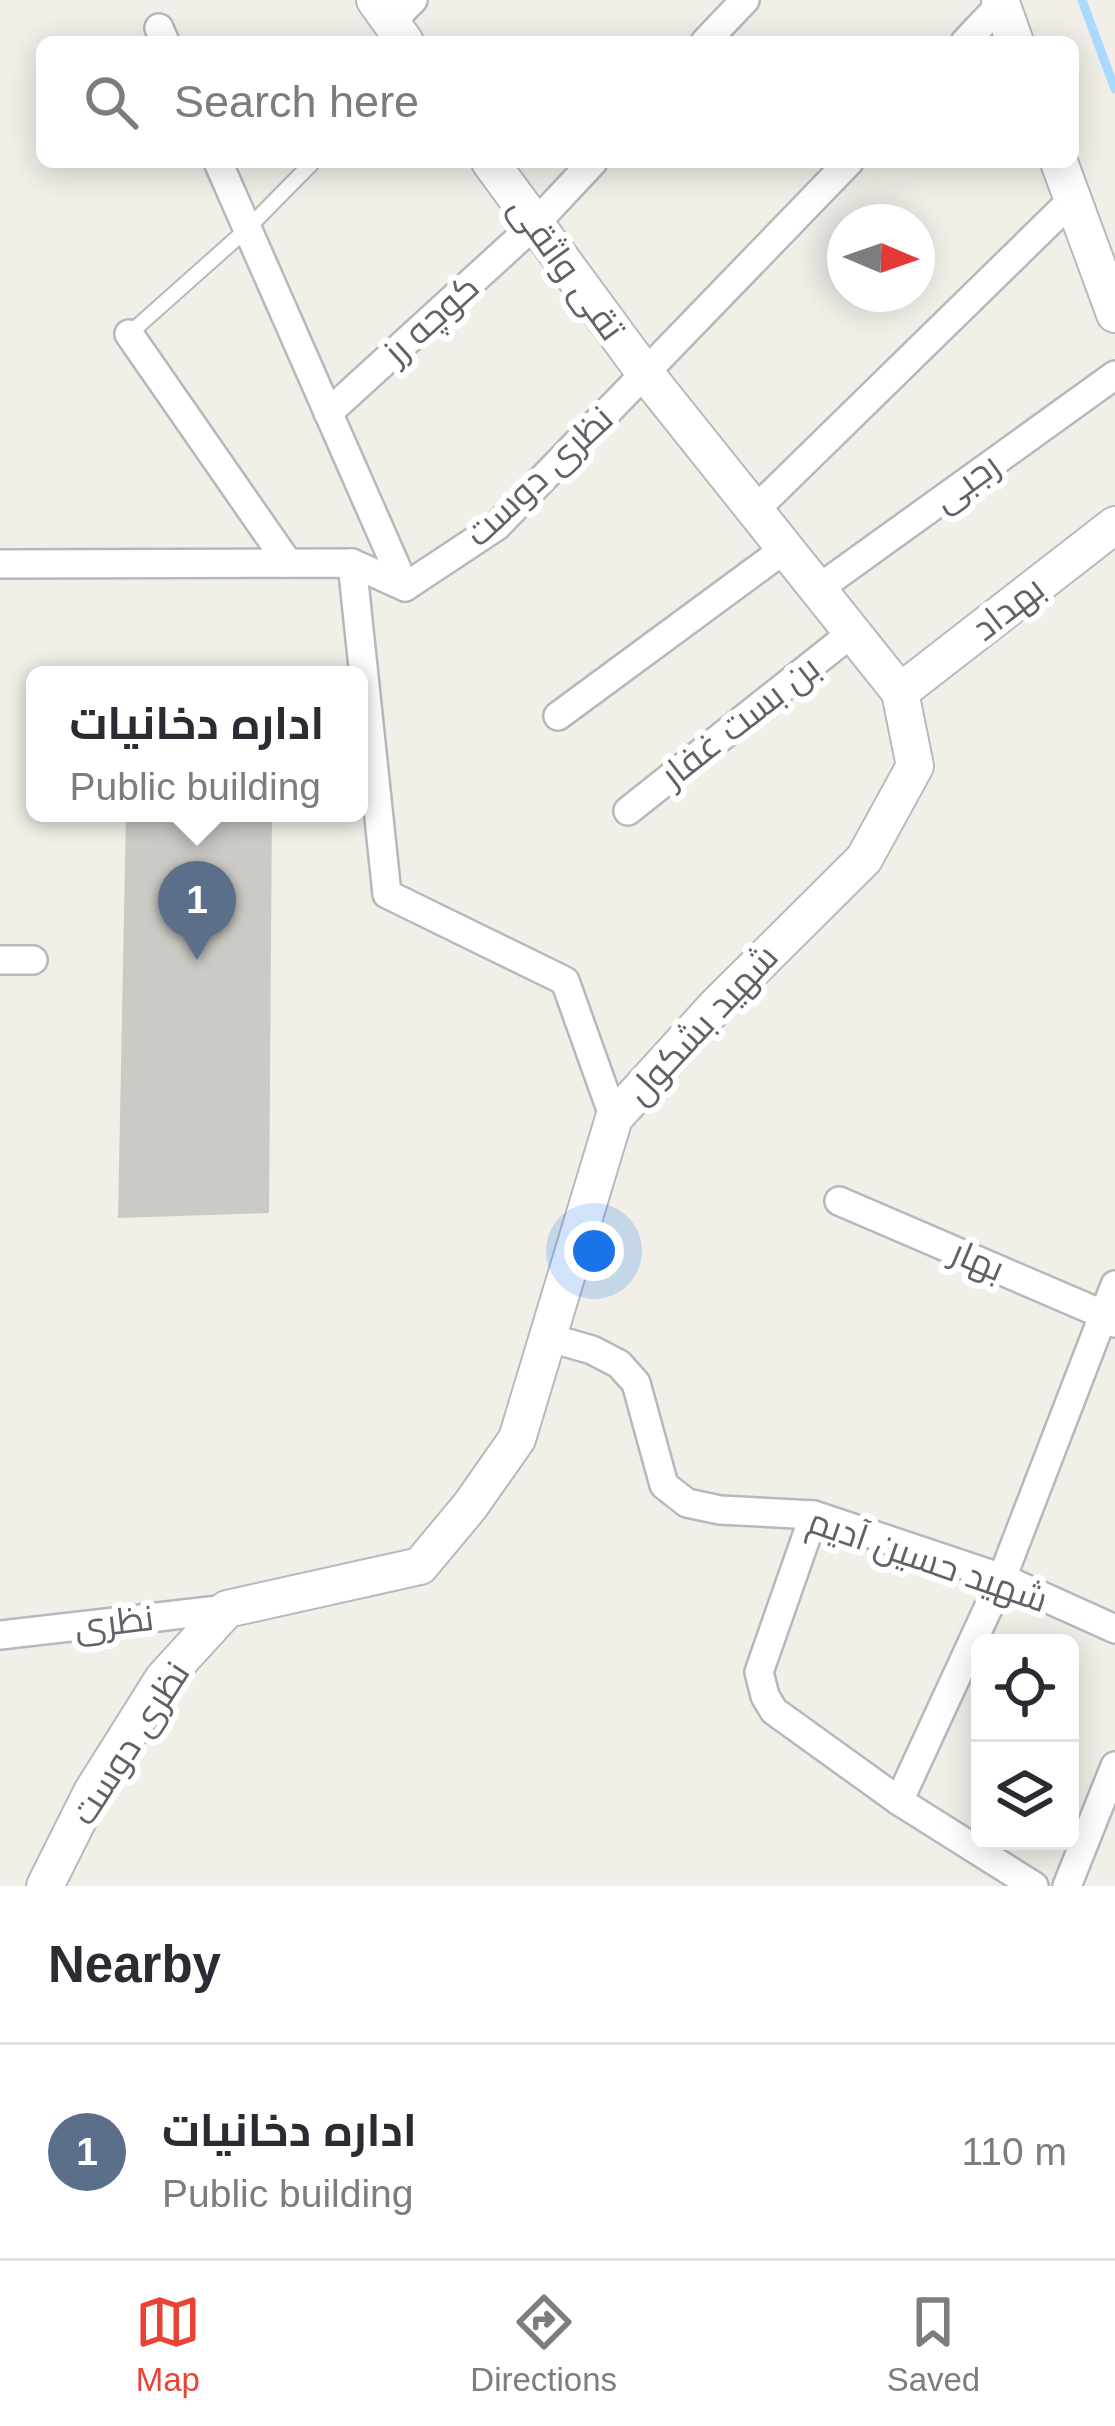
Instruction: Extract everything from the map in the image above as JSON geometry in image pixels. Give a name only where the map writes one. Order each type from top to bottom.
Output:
[{"type":"street","points":[[711,36],[745,0]]},
{"type":"street","points":[[970,36],[1000,2],[1013,36]]},
{"type":"street","points":[[221,168],[405,587]]},
{"type":"street","name":"تقی واثقی","points":[[494,168],[645,374]]},
{"type":"street","name":"کوچه رز","points":[[328,412],[534,225],[587,168]]},
{"type":"street","name":"نظری دوست","points":[[405,587],[497,526],[843,168]]},
{"type":"street","points":[[1061,168],[1115,314]]},
{"type":"street","points":[[754,511],[1073,199]]},
{"type":"street","points":[[129,334],[288,563]]},
{"type":"street","name":"شهید بشکول","points":[[227,1609],[420,1567],[470,1506],[517,1438],[614,1118],[715,1007],[864,859],[915,766],[900,692],[645,374]]},
{"type":"street","name":"رجبی","points":[[818,589],[1115,375]]},
{"type":"street","name":"بهداد","points":[[900,692],[1115,525]]},
{"type":"street","points":[[558,716],[786,548]]},
{"type":"street","points":[[0,564],[352,563],[405,587]]},
{"type":"street","points":[[352,563],[363,666]]},
{"type":"street","name":"بن بست غفار","points":[[628,811],[853,632]]},
{"type":"street","points":[[368,714],[387,894],[565,981],[614,1118]]},
{"type":"street","points":[[0,960],[33,960]]},
{"type":"street","name":"بهار","points":[[839,1201],[1109,1319]]},
{"type":"street","points":[[899,1801],[1002,1578],[1109,1319],[1115,1285]]},
{"type":"street","name":"شهید حسین آدیم","points":[[547,1336],[619,1364],[636,1383],[664,1485],[687,1503],[720,1510],[814,1515],[1002,1578],[1115,1629]]},
{"type":"street","points":[[814,1515],[760,1672],[765,1696],[774,1711],[899,1801],[1034,1886]]},
{"type":"street","name":"نظری دوست","points":[[55,1883],[92,1792],[163,1679],[227,1609]]},
{"type":"street","name":"نظری","points":[[0,1636],[227,1609]]},
{"type":"street","points":[[1067,1886],[1115,1766]]},
{"type":"lane","points":[[129,334],[247,230],[307,168]]},
{"type":"building","points":[[126,822],[272,822],[269,1213],[118,1218]]},
{"type":"waterway","points":[[1082,0],[1115,89]]},
{"type":"place","name":"اداره دخانیات","points":[[197,960]]}]
